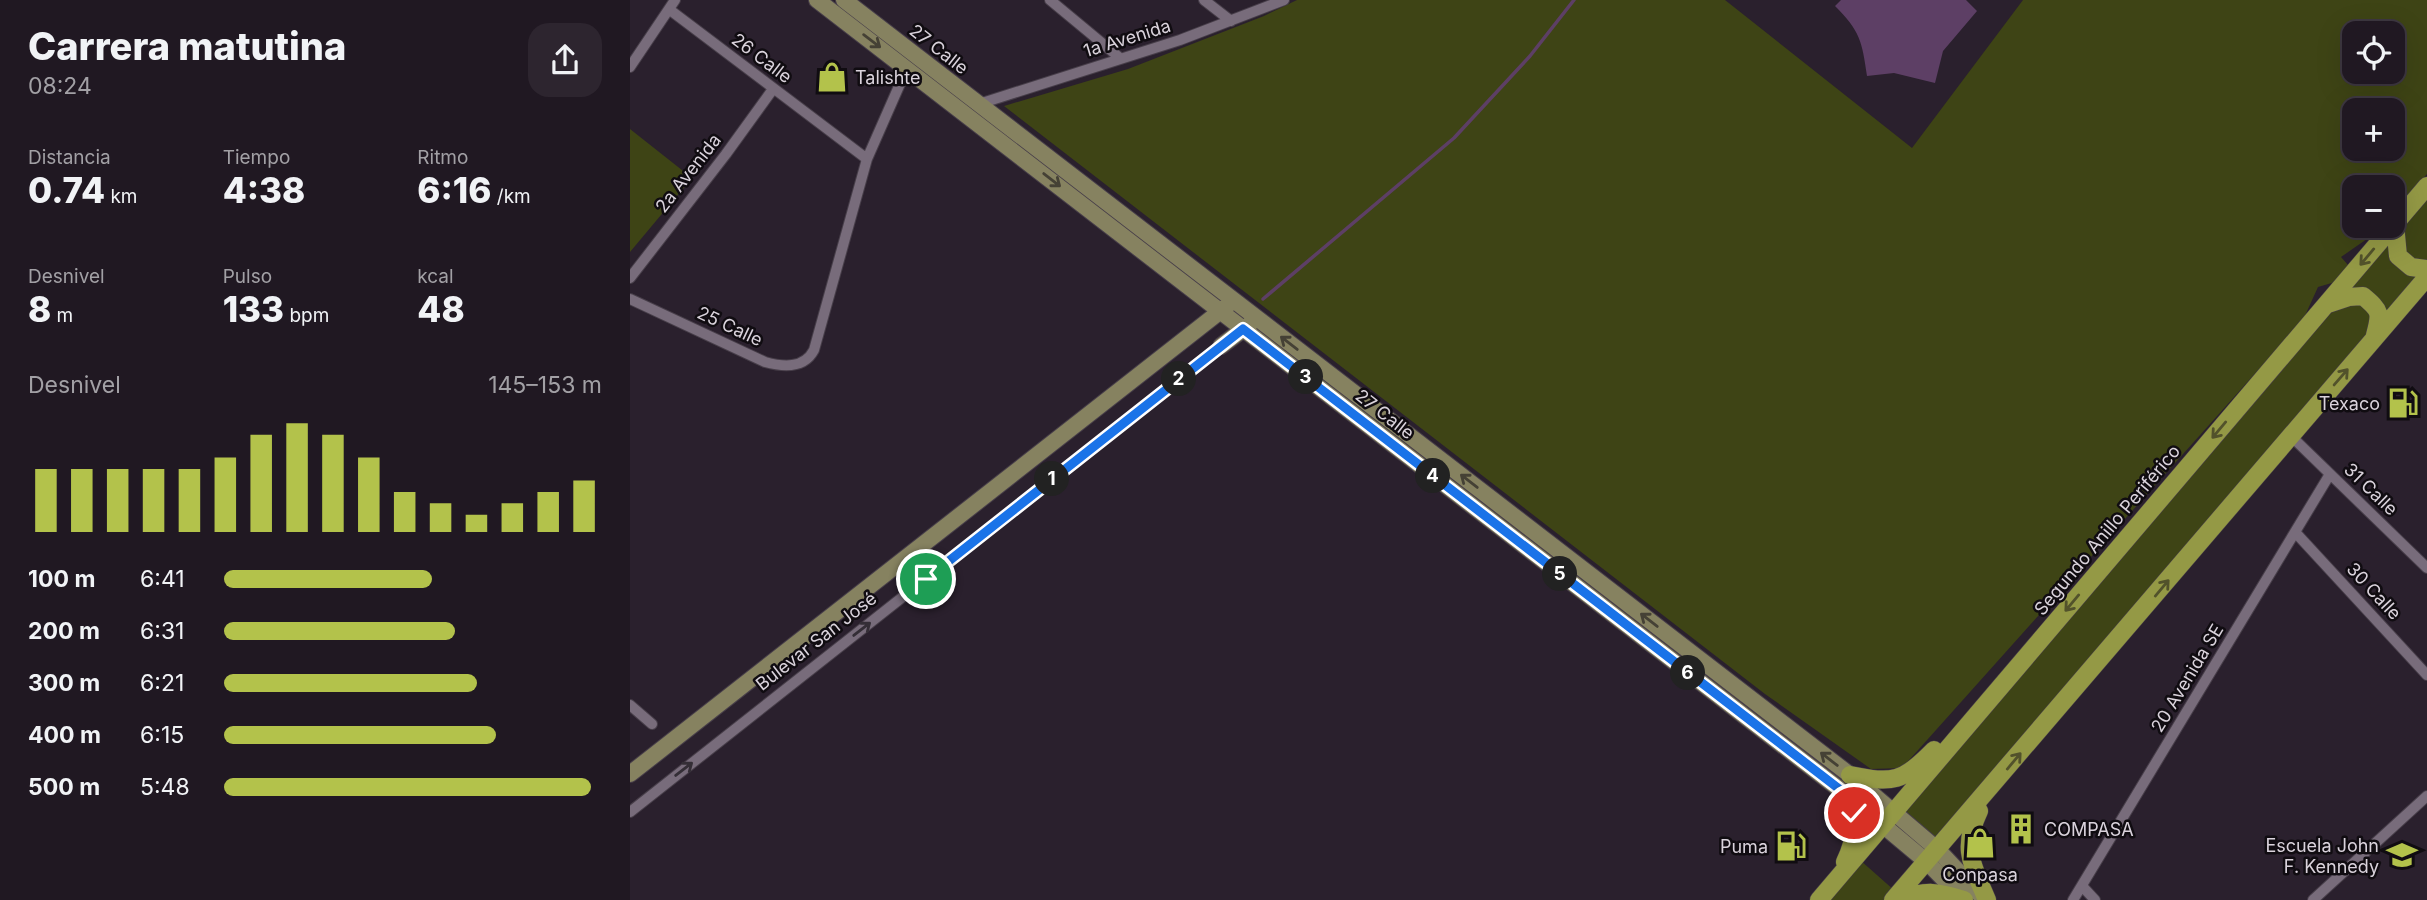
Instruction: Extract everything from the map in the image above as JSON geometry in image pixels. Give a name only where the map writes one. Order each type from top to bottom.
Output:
[{"type":"main road","name":"27 Calle","points":[[817,0],[1847,795],[1889,818]]},
{"type":"main road","name":"27 Calle","points":[[844,0],[1850,775],[1889,818],[1932,856]]},
{"type":"main road","name":"Segundo Anillo Periférico","points":[[2405,212],[2427,186]]},
{"type":"main road","name":"Segundo Anillo Periférico","points":[[1819,900],[2383,238]]},
{"type":"main road","points":[[2396,238],[2398,256],[2411,267],[2427,269]]},
{"type":"main road","points":[[1893,900],[2427,277]]},
{"type":"main road","points":[[2326,305],[2349,297],[2363,296],[2378,308],[2380,318],[2374,339]]},
{"type":"main road","name":"Bulevar San José","points":[[630,774],[1234,300]]},
{"type":"main road","name":"Bulevar San José","points":[[1221,346],[1256,318]]},
{"type":"main road","points":[[1850,775],[1891,781],[1907,775],[1981,701],[2005,683]]},
{"type":"main road","points":[[1986,900],[1972,863],[1968,838],[1988,792]]},
{"type":"main road","points":[[1834,882],[1852,846],[1856,827],[1847,795]]},
{"type":"main road","points":[[1932,856],[1964,900]]},
{"type":"main road","points":[[1932,856],[1986,900]]},
{"type":"main road","points":[[1901,900],[1927,891],[1940,892],[1964,900]]},
{"type":"street","points":[[1051,0],[1120,58]]},
{"type":"street","points":[[1204,0],[1231,21]]},
{"type":"street","name":"1a Avenida","points":[[979,104],[1180,40],[1284,0]]},
{"type":"street","points":[[630,67],[672,5]]},
{"type":"street","name":"26 Calle","points":[[672,5],[773,89],[867,159]]},
{"type":"street","points":[[867,159],[907,68]]},
{"type":"street","name":"2a Avenida","points":[[630,278],[773,89]]},
{"type":"street","name":"25 Calle","points":[[630,299],[765,362],[778,365],[802,363],[810,358],[814,350],[867,159]]},
{"type":"street","name":"Bulevar San José","points":[[630,812],[1221,346]]},
{"type":"street","name":"31 Calle","points":[[2291,436],[2427,568]]},
{"type":"street","name":"20 Avenida SE","points":[[2073,900],[2330,474]]},
{"type":"street","name":"30 Calle","points":[[2295,532],[2427,675]]},
{"type":"street","points":[[630,705],[652,724]]},
{"type":"street","points":[[2313,900],[2427,796]]},
{"type":"street","points":[[2082,886],[2095,900]]},
{"type":"green space","points":[[1297,0],[1725,0],[1912,148],[2023,0],[2427,0],[2427,174],[2405,200],[2405,175],[2342,175],[2342,238],[2368,238],[2341,257],[2348,265],[2335,282],[2318,287],[2303,320],[1902,768],[1871,769],[1765,694],[1004,106],[1128,69],[1264,16]]},
{"type":"green space","points":[[630,129],[692,178],[630,252]]},
{"type":"green space","points":[[2427,194],[2427,268],[2400,255],[2399,238],[2405,238],[2405,220]]},
{"type":"green space","points":[[2392,240],[2427,273],[2384,327],[2379,307],[2342,295]]},
{"type":"green space","points":[[2357,302],[2372,310],[2371,336],[1938,848],[1897,812],[2332,312]]},
{"type":"green space","points":[[1860,860],[1895,891],[1887,900],[1825,900]]},
{"type":"shaded area","points":[[1841,0],[1966,0],[1977,11],[1943,51],[1935,83],[1894,73],[1867,76],[1855,30],[1835,6]]},
{"type":"waterway","points":[[1263,299],[1454,138],[1530,56],[1574,0]]},
{"type":"place","name":"Talishte","points":[[832,77]]},
{"type":"place","name":"Texaco","points":[[2403,403]]},
{"type":"place","name":"COMPASA","points":[[2021,829]]},
{"type":"place","name":"Conpasa","points":[[1980,843]]},
{"type":"place","name":"Puma","points":[[1791,846]]},
{"type":"place","name":"Escuela John F. Kennedy","points":[[2402,855]]},
{"type":"route","points":[[926,579],[1243,329],[1847,795],[1854,813]]}]
